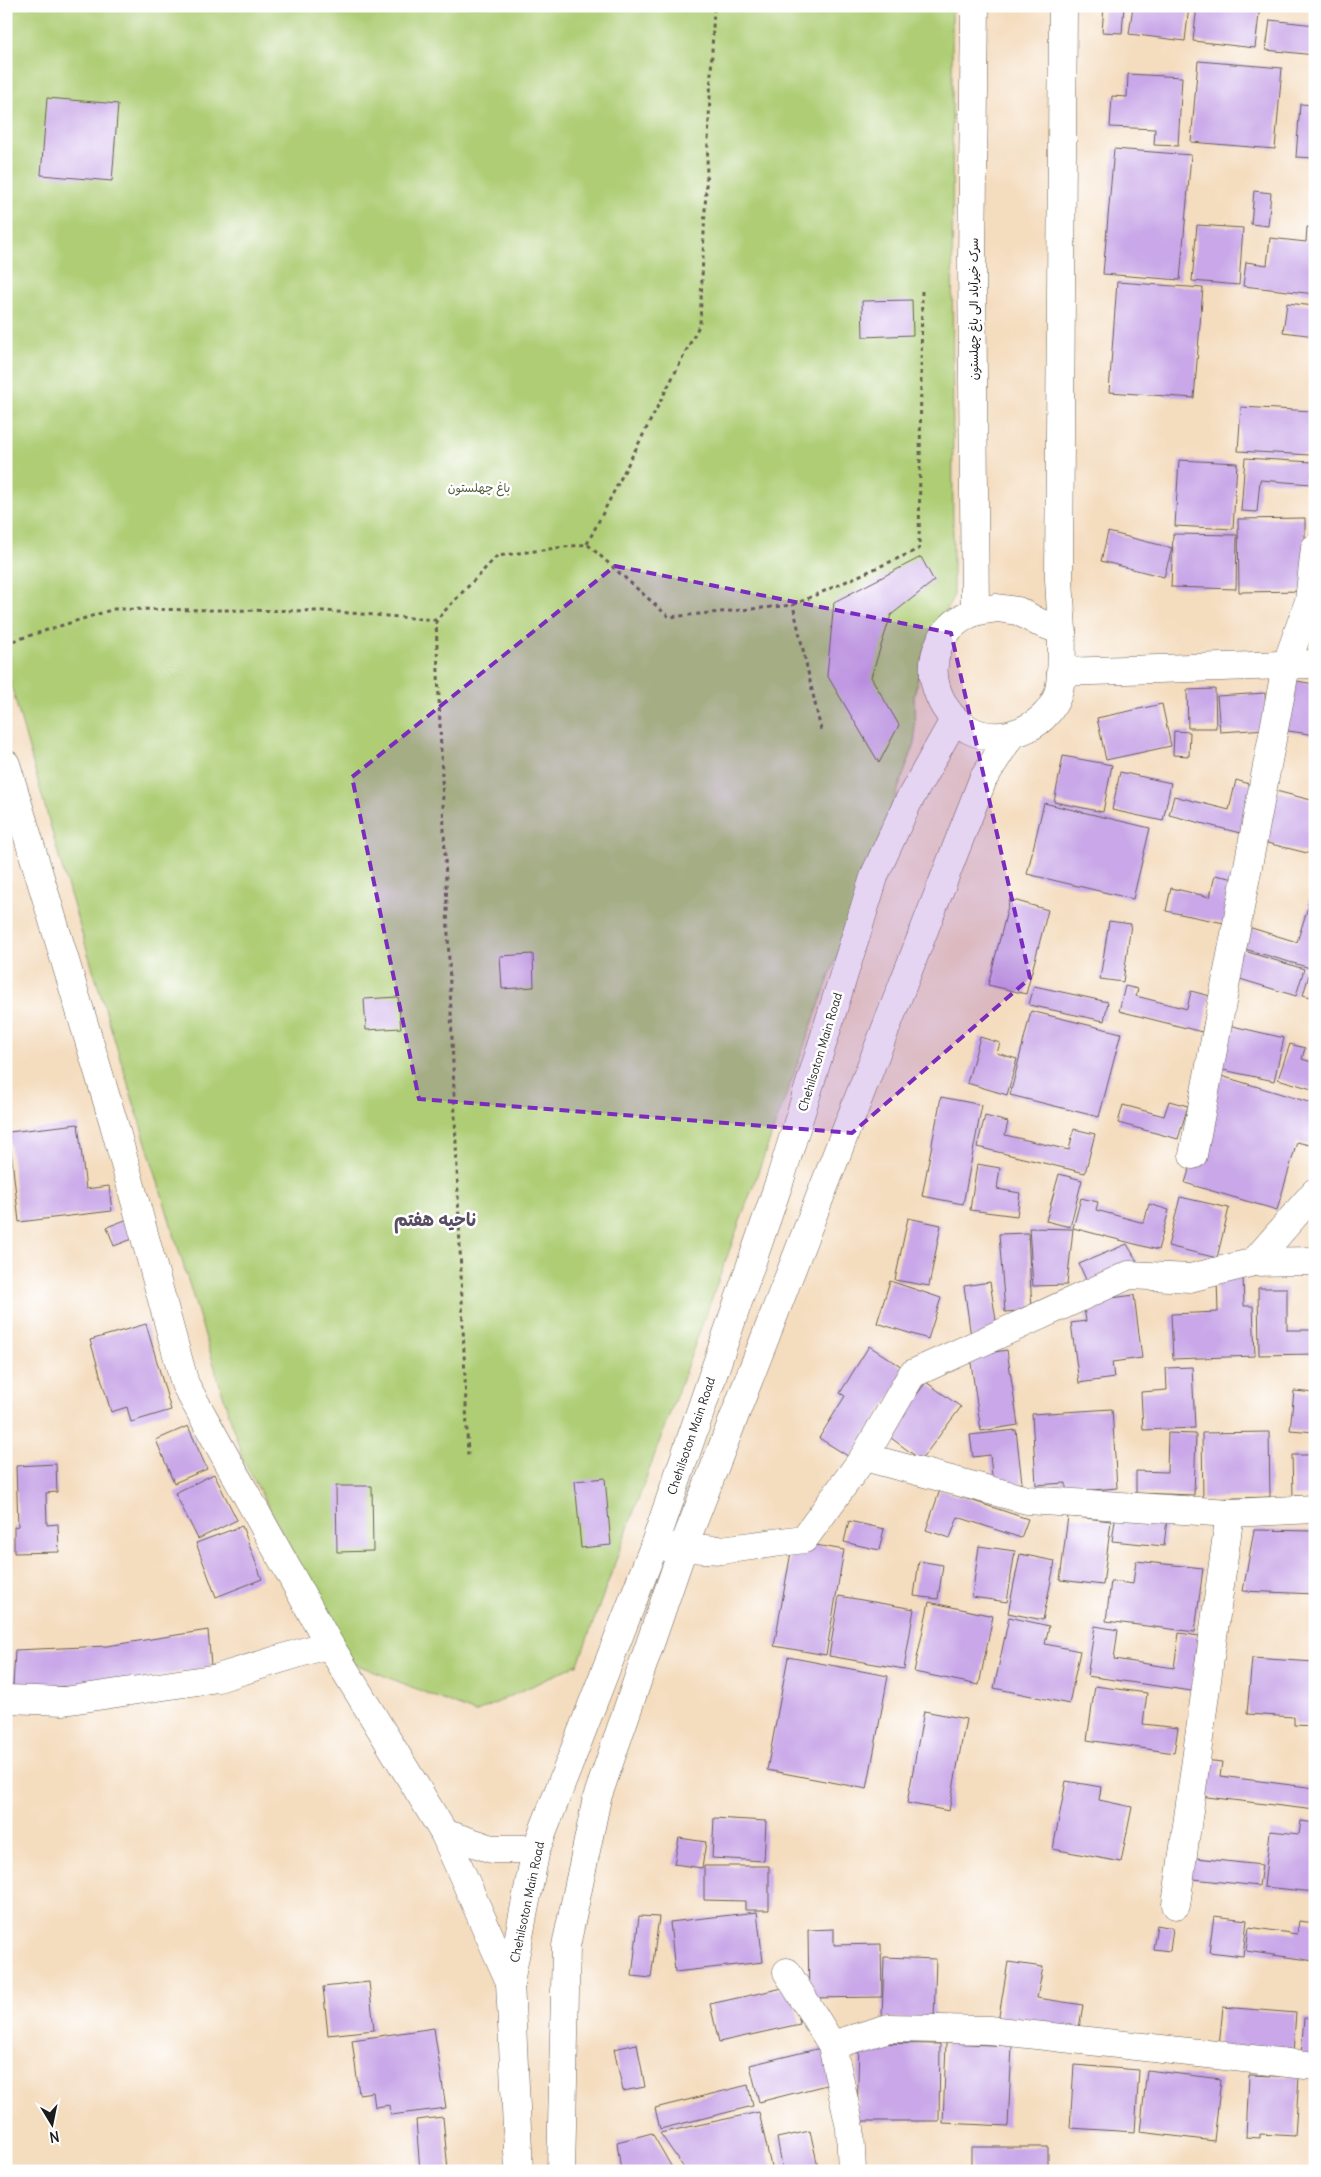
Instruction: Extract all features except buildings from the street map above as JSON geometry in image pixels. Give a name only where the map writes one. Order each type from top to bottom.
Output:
[{"type":"main road","name":"سرک خیرآباد الی باغ چهلستون","points":[[975,6],[972,260],[975,612]]},
{"type":"main road","points":[[1062,631],[1038,622],[1018,611],[997,608],[975,612],[951,629],[942,640],[934,661],[934,683],[942,704],[954,720],[972,731],[991,736],[1012,735],[1030,728],[1046,714],[1057,697],[1061,672],[1062,631],[1059,579],[1063,6]]},
{"type":"main road","points":[[1193,1155],[1286,666],[1309,601],[1315,548]]},
{"type":"main road","points":[[1061,672],[1315,664]]},
{"type":"main road","name":"Chehilsoton Main Road","points":[[519,2171],[510,1982],[536,1849],[654,1546],[780,1180],[875,874],[907,804],[954,720]]},
{"type":"main road","points":[[561,2171],[566,1946],[597,1798],[683,1548],[983,779],[1012,735]]},
{"type":"main road","points":[[6,764],[114,1124],[185,1384],[329,1644],[444,1833],[510,1982]]},
{"type":"main road","points":[[1254,1262],[1315,1192]]},
{"type":"main road","points":[[654,1546],[721,1550],[804,1539],[864,1457],[912,1374],[1129,1275],[1190,1278],[1254,1262],[1315,1261]]},
{"type":"main road","points":[[864,1457],[1027,1500],[1230,1513],[1315,1509]]},
{"type":"main road","points":[[1176,1905],[1230,1513]]},
{"type":"main road","points":[[6,1699],[64,1701],[218,1678],[329,1644]]},
{"type":"main road","points":[[444,1833],[492,1849],[536,1849]]},
{"type":"main road","points":[[786,1972],[832,2046],[850,2128],[852,2171]]},
{"type":"main road","points":[[832,2046],[889,2028],[990,2030],[1315,2066]]},
{"type":"path","points":[[586,544],[700,324],[714,6]]},
{"type":"path","points":[[468,1457],[436,620],[497,556],[586,544],[669,618],[793,605],[919,549],[922,290]]},
{"type":"path","points":[[793,605],[821,730]]},
{"type":"path","points":[[6,643],[114,609],[325,611],[436,620]]},
{"type":"highlighted area","points":[[615,566],[951,633],[1030,978],[852,1133],[419,1099],[352,777]]},
{"type":"green space","name":"باغ چهلستون","points":[[6,6],[952,6],[953,597],[924,652],[914,696],[915,743],[578,1664],[475,1713],[353,1663],[243,1460],[65,878],[6,667]]},
{"type":"district","name":"ناحیه هفتم","points":[[435,1219]]}]
